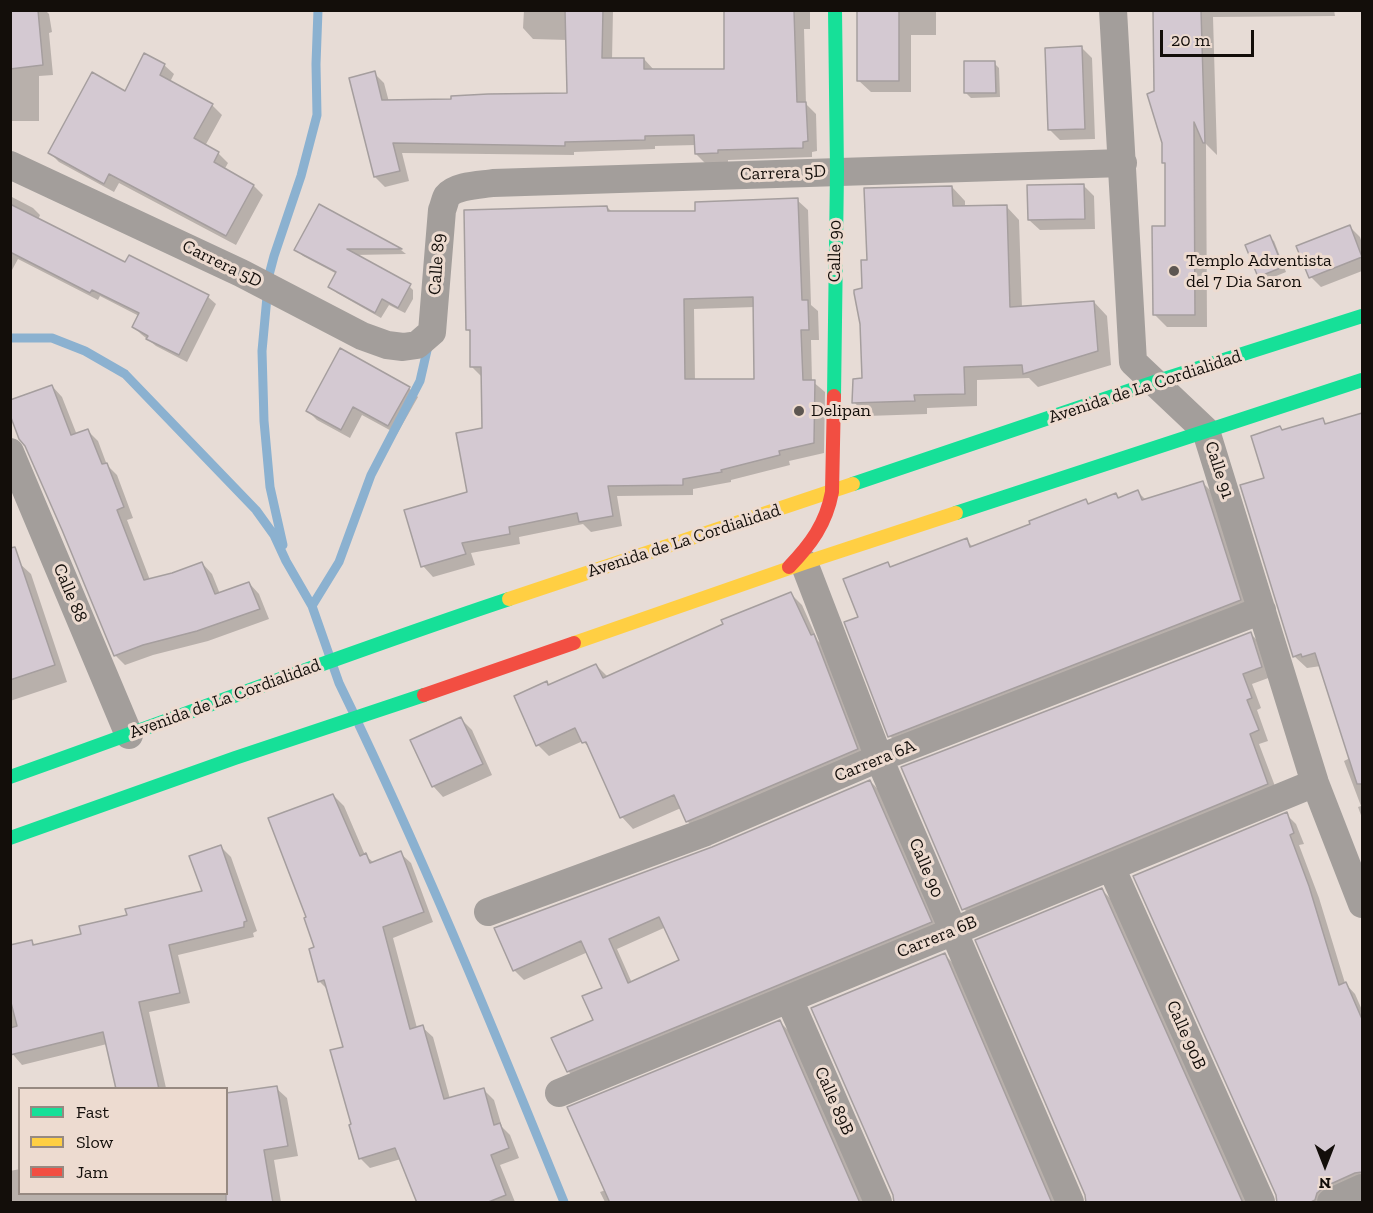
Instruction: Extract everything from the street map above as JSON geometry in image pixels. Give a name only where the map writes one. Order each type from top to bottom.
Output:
[{"type":"main road","name":"Calle 90","points":[[795,566],[820,532],[829,512],[832,492],[837,171],[836,10]]},
{"type":"main road","name":"Avenida de La Cordialidad","points":[[10,777],[293,676],[369,646],[1155,382],[1362,316]]},
{"type":"main road","points":[[10,838],[235,758],[311,734],[795,566],[1362,380]]},
{"type":"street","name":"Calle 91","points":[[1113,10],[1133,362],[1206,431],[1315,783],[1362,904]]},
{"type":"street","name":"Carrera 5D","points":[[447,196],[456,190],[494,183],[1123,163]]},
{"type":"street","name":"Carrera 5D","points":[[10,165],[241,273],[362,336],[387,345],[403,347],[417,345],[432,332]]},
{"type":"street","name":"Calle 89","points":[[432,332],[440,225],[447,196]]},
{"type":"street","name":"Calle 88","points":[[10,452],[129,735]]},
{"type":"street","name":"Calle 90","points":[[795,566],[1070,1203]]},
{"type":"street","name":"Carrera 6A","points":[[488,912],[706,832],[879,758],[1262,610]]},
{"type":"street","name":"Carrera 6B","points":[[559,1093],[1315,783]]},
{"type":"street","name":"Calle 90B","points":[[1111,867],[1261,1203]]},
{"type":"street","name":"Calle 89B","points":[[789,999],[878,1203]]},
{"type":"street","points":[[1330,1203],[1362,1188]]},
{"type":"building","points":[[10,10],[38,10],[43,65],[10,69]]},
{"type":"building","points":[[565,10],[603,10],[602,58],[644,58],[644,69],[724,69],[724,10],[794,10],[797,102],[806,102],[808,141],[803,142],[803,148],[718,150],[718,153],[695,154],[694,135],[645,136],[645,140],[565,142],[565,146],[393,143],[400,171],[374,177],[349,78],[375,71],[382,100],[451,99],[451,96],[488,94],[567,93]]},
{"type":"building","points":[[857,10],[899,10],[899,81],[857,81]]},
{"type":"building","points":[[1153,10],[1201,10],[1205,143],[1194,122],[1195,315],[1153,315],[1152,226],[1165,226],[1165,163],[1162,163],[1162,143],[1147,94],[1154,91]]},
{"type":"building","points":[[1082,46],[1085,129],[1048,130],[1045,48]]},
{"type":"building","points":[[144,53],[165,64],[160,75],[213,104],[194,138],[219,152],[214,162],[254,185],[226,236],[109,174],[104,184],[48,153],[92,72],[125,91]]},
{"type":"building","points":[[964,61],[995,61],[996,93],[964,93]]},
{"type":"building","points":[[1084,184],[1085,219],[1028,220],[1027,185]]},
{"type":"building","points":[[952,186],[953,206],[1007,205],[1010,307],[1094,301],[1098,351],[1023,374],[1022,365],[964,367],[965,394],[914,395],[915,401],[852,403],[853,379],[862,378],[860,324],[854,290],[862,288],[861,260],[867,260],[864,188]]},
{"type":"building","points":[[798,198],[802,300],[808,300],[809,330],[801,330],[803,380],[815,380],[814,443],[779,451],[780,455],[721,470],[722,472],[683,479],[683,485],[608,486],[613,516],[579,522],[577,513],[509,527],[510,534],[462,543],[466,554],[421,567],[404,510],[467,492],[456,433],[482,428],[481,367],[470,367],[470,330],[466,330],[464,210],[607,206],[608,211],[695,211],[695,202]],"holes":[[[753,297],[754,379],[685,379],[684,299]]]},
{"type":"building","points":[[10,204],[125,262],[129,255],[209,295],[179,355],[146,339],[148,336],[132,327],[139,313],[92,290],[90,293],[10,252]]},
{"type":"building","points":[[319,204],[402,249],[347,249],[411,284],[398,308],[382,299],[375,313],[328,287],[336,272],[294,250]]},
{"type":"building","points":[[1350,225],[1362,257],[1309,278],[1296,246]]},
{"type":"building","points":[[1270,235],[1283,267],[1258,277],[1245,245]]},
{"type":"building","points":[[340,348],[410,387],[388,426],[353,407],[341,430],[306,411]]},
{"type":"building","points":[[52,385],[71,435],[88,429],[102,464],[107,463],[124,507],[117,510],[144,580],[202,562],[215,594],[249,582],[260,609],[114,656],[62,530],[10,415],[10,400]]},
{"type":"building","points":[[1362,413],[1362,784],[1357,784],[1315,653],[1293,657],[1240,485],[1264,478],[1251,436],[1280,426],[1282,430],[1323,418],[1325,424]]},
{"type":"building","points":[[1203,481],[1241,600],[888,737],[844,622],[858,617],[843,579],[888,562],[890,567],[967,538],[970,547],[1086,499],[1088,504],[1116,493],[1118,498],[1138,490],[1142,500]]},
{"type":"building","points":[[15,547],[55,665],[10,680],[10,548]]},
{"type":"building","points":[[791,592],[811,635],[814,634],[858,749],[686,822],[674,795],[620,818],[586,742],[582,743],[575,728],[536,746],[514,696],[547,681],[548,685],[596,664],[603,678],[723,624],[721,620]]},
{"type":"building","points":[[1251,632],[1262,667],[1243,674],[1252,698],[1247,700],[1259,730],[1250,734],[1268,784],[962,910],[901,767]]},
{"type":"building","points":[[461,717],[483,764],[432,787],[410,740]]},
{"type":"building","points":[[870,780],[932,922],[567,1072],[551,1038],[593,1020],[582,996],[602,988],[581,941],[513,971],[494,928],[712,847]],"holes":[[[659,917],[679,960],[628,983],[609,939]]]},
{"type":"building","points":[[333,794],[360,856],[366,853],[370,863],[401,851],[424,912],[383,927],[410,1029],[423,1025],[444,1099],[484,1088],[494,1125],[500,1123],[509,1148],[491,1155],[506,1195],[486,1203],[417,1203],[395,1148],[359,1159],[330,1050],[343,1047],[324,980],[318,982],[309,949],[314,947],[304,918],[306,917],[268,818]]},
{"type":"building","points":[[1287,812],[1294,833],[1290,835],[1309,886],[1339,985],[1346,982],[1362,1019],[1362,1172],[1324,1187],[1317,1193],[1315,1200],[1309,1203],[1277,1203],[1276,1195],[1133,876]]},
{"type":"building","points":[[221,845],[247,921],[244,922],[244,927],[169,945],[180,993],[139,1002],[159,1087],[116,1087],[103,1032],[10,1055],[10,1028],[17,1026],[10,999],[10,945],[32,940],[33,945],[81,934],[79,926],[127,915],[125,909],[202,891],[189,856]]},
{"type":"building","points":[[1102,888],[1243,1203],[1086,1203],[1085,1195],[975,940]]},
{"type":"building","points":[[945,953],[1052,1203],[894,1203],[893,1195],[811,1008]]},
{"type":"building","points":[[780,1020],[860,1203],[610,1203],[567,1107]]},
{"type":"building","points":[[277,1086],[288,1146],[264,1150],[273,1203],[226,1203],[226,1195],[228,1195],[228,1093]]},
{"type":"waterway","points":[[283,545],[270,487],[264,421],[262,351],[269,275],[301,176],[317,115],[318,10]]},
{"type":"waterway","points":[[10,338],[52,338],[85,351],[125,374],[256,510],[274,535],[312,606],[339,683],[353,712]]},
{"type":"waterway","points":[[312,606],[339,562],[371,475],[420,381],[428,346]]},
{"type":"waterway","points":[[359,725],[439,902],[564,1202]]},
{"type":"traffic: fast","points":[[834,396],[837,171],[835,10]]},
{"type":"traffic: fast","points":[[853,484],[1155,382],[1362,316]]},
{"type":"traffic: fast","points":[[956,513],[1362,380]]},
{"type":"traffic: fast","points":[[10,777],[321,664],[509,599]]},
{"type":"traffic: fast","points":[[10,838],[235,758],[424,695]]},
{"type":"traffic: slow","points":[[509,599],[853,484]]},
{"type":"traffic: slow","points":[[574,643],[956,513]]},
{"type":"traffic: jam","points":[[789,567],[822,524],[832,492],[834,396]]},
{"type":"traffic: jam","points":[[424,695],[574,643]]},
{"type":"place","name":"Templo Adventista del 7 Dia Saron","points":[[1174,271]]},
{"type":"place","name":"Delipan","points":[[799,411]]}]
